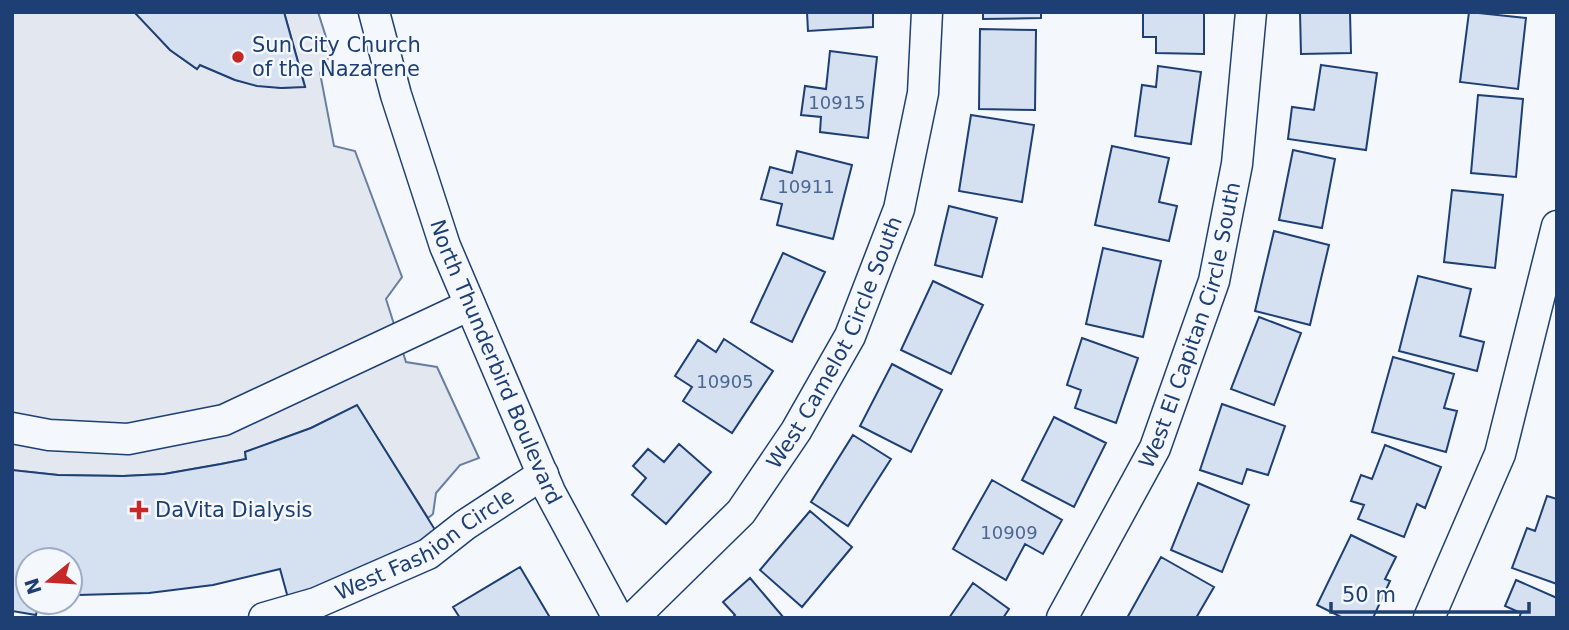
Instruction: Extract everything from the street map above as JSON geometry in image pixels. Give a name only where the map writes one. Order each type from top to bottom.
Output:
[{"type":"street","name":"North Thunderbird Boulevard","points":[[374,12],[396,95],[445,246],[542,474],[618,618]]},
{"type":"street","name":"West Camelot Circle South","points":[[633,618],[741,512],[796,431],[850,336],[898,209],[923,93],[927,12]]},
{"type":"street","name":"West El Capitan Circle South","points":[[1062,618],[1155,447],[1214,281],[1237,164],[1251,12]]},
{"type":"street","points":[[1429,618],[1500,454],[1557,226]]},
{"type":"street","points":[[12,428],[49,435],[128,439],[224,420],[470,304]]},
{"type":"street","name":"West Fashion Circle","points":[[264,618],[316,603],[428,554],[542,474]]},
{"type":"shaded area","points":[[12,12],[136,12],[170,50],[197,69],[200,65],[235,80],[281,88],[305,86],[284,12],[318,12],[331,53],[320,73],[334,146],[355,151],[402,277],[386,299],[406,362],[437,367],[479,458],[460,465],[436,493],[433,514],[428,518],[357,406],[311,428],[245,452],[246,459],[221,464],[164,474],[123,476],[58,475],[12,470]]},
{"type":"building","name":"Sun City Church of the Nazarene","points":[[284,12],[305,87],[257,86],[200,65],[197,69],[170,50],[135,13]]},
{"type":"building","points":[[807,12],[873,12],[873,27],[808,31]]},
{"type":"building","points":[[983,12],[1041,12],[1041,18],[983,19]]},
{"type":"building","points":[[1143,12],[1204,12],[1204,54],[1156,53],[1156,37],[1143,37]]},
{"type":"building","points":[[1300,12],[1350,12],[1351,53],[1301,54]]},
{"type":"building","points":[[1469,12],[1526,18],[1518,89],[1460,82]]},
{"type":"building","points":[[980,29],[1036,30],[1035,110],[979,109]]},
{"type":"building","points":[[830,51],[877,57],[868,138],[820,132],[821,117],[801,115],[805,86],[826,89]]},
{"type":"building","points":[[1321,65],[1377,73],[1366,150],[1288,139],[1292,107],[1314,110]]},
{"type":"building","points":[[1158,66],[1201,72],[1191,144],[1135,136],[1142,85],[1156,87]]},
{"type":"building","points":[[1478,95],[1523,99],[1516,177],[1471,173]]},
{"type":"building","points":[[971,115],[1034,125],[1022,202],[959,191]]},
{"type":"building","points":[[1112,146],[1169,158],[1159,202],[1177,206],[1169,241],[1095,225]]},
{"type":"building","points":[[1293,150],[1335,159],[1322,228],[1279,220]]},
{"type":"building","points":[[797,151],[852,165],[833,239],[777,225],[782,204],[761,199],[770,167],[792,173]]},
{"type":"building","points":[[1452,190],[1503,195],[1495,268],[1444,262]]},
{"type":"building","points":[[949,206],[997,218],[982,277],[935,265]]},
{"type":"building","points":[[1274,231],[1329,245],[1310,325],[1255,311]]},
{"type":"building","points":[[1103,248],[1161,261],[1143,337],[1086,324]]},
{"type":"building","points":[[783,253],[825,272],[792,342],[751,322]]},
{"type":"building","points":[[1418,276],[1471,289],[1460,336],[1484,342],[1477,371],[1399,351]]},
{"type":"building","points":[[933,281],[983,305],[951,374],[901,350]]},
{"type":"building","points":[[1259,317],[1301,333],[1274,405],[1231,389]]},
{"type":"building","points":[[1082,338],[1138,358],[1116,423],[1075,408],[1081,390],[1067,385]]},
{"type":"building","points":[[724,339],[773,371],[732,433],[683,401],[692,387],[675,376],[698,340],[716,352]]},
{"type":"building","points":[[1393,357],[1454,374],[1444,408],[1457,411],[1446,452],[1372,432]]},
{"type":"building","points":[[892,364],[942,390],[911,452],[860,426]]},
{"type":"building","points":[[1222,404],[1285,426],[1268,475],[1247,469],[1242,484],[1200,470]]},
{"type":"building","points":[[357,405],[437,533],[383,561],[288,598],[280,569],[213,585],[149,593],[84,595],[84,546],[14,546],[12,611],[12,470],[58,475],[164,474],[246,459],[245,452],[311,428]]},
{"type":"building","points":[[1054,417],[1106,443],[1074,507],[1022,480]]},
{"type":"building","points":[[853,435],[891,459],[848,526],[811,502]]},
{"type":"building","points":[[679,444],[711,472],[666,524],[632,495],[646,478],[633,466],[648,449],[664,462]]},
{"type":"building","points":[[1385,445],[1441,467],[1425,508],[1417,504],[1404,537],[1358,519],[1364,505],[1351,501],[1361,475],[1372,479]]},
{"type":"building","points":[[992,480],[1062,520],[1043,554],[1025,544],[1006,580],[953,549]]},
{"type":"building","points":[[1198,483],[1249,505],[1222,572],[1171,550]]},
{"type":"building","points":[[1547,496],[1557,499],[1557,584],[1512,568],[1527,528],[1535,531]]},
{"type":"building","points":[[810,511],[852,547],[802,607],[760,570]]},
{"type":"building","points":[[1351,535],[1396,557],[1385,579],[1390,581],[1373,618],[1343,618],[1317,605]]},
{"type":"building","points":[[1161,557],[1214,587],[1196,618],[1127,618]]},
{"type":"building","points":[[520,567],[549,616],[460,618],[453,607]]},
{"type":"building","points":[[750,578],[784,618],[732,618],[735,615],[723,602]]},
{"type":"building","points":[[1516,580],[1557,598],[1557,618],[1519,618],[1521,613],[1505,606]]},
{"type":"building","points":[[973,583],[1009,609],[1003,618],[949,618]]},
{"type":"place","name":"Sun City Church of the Nazarene","points":[[238,57]]},
{"type":"place","name":"DaVita Dialysis","points":[[139,510]]}]
